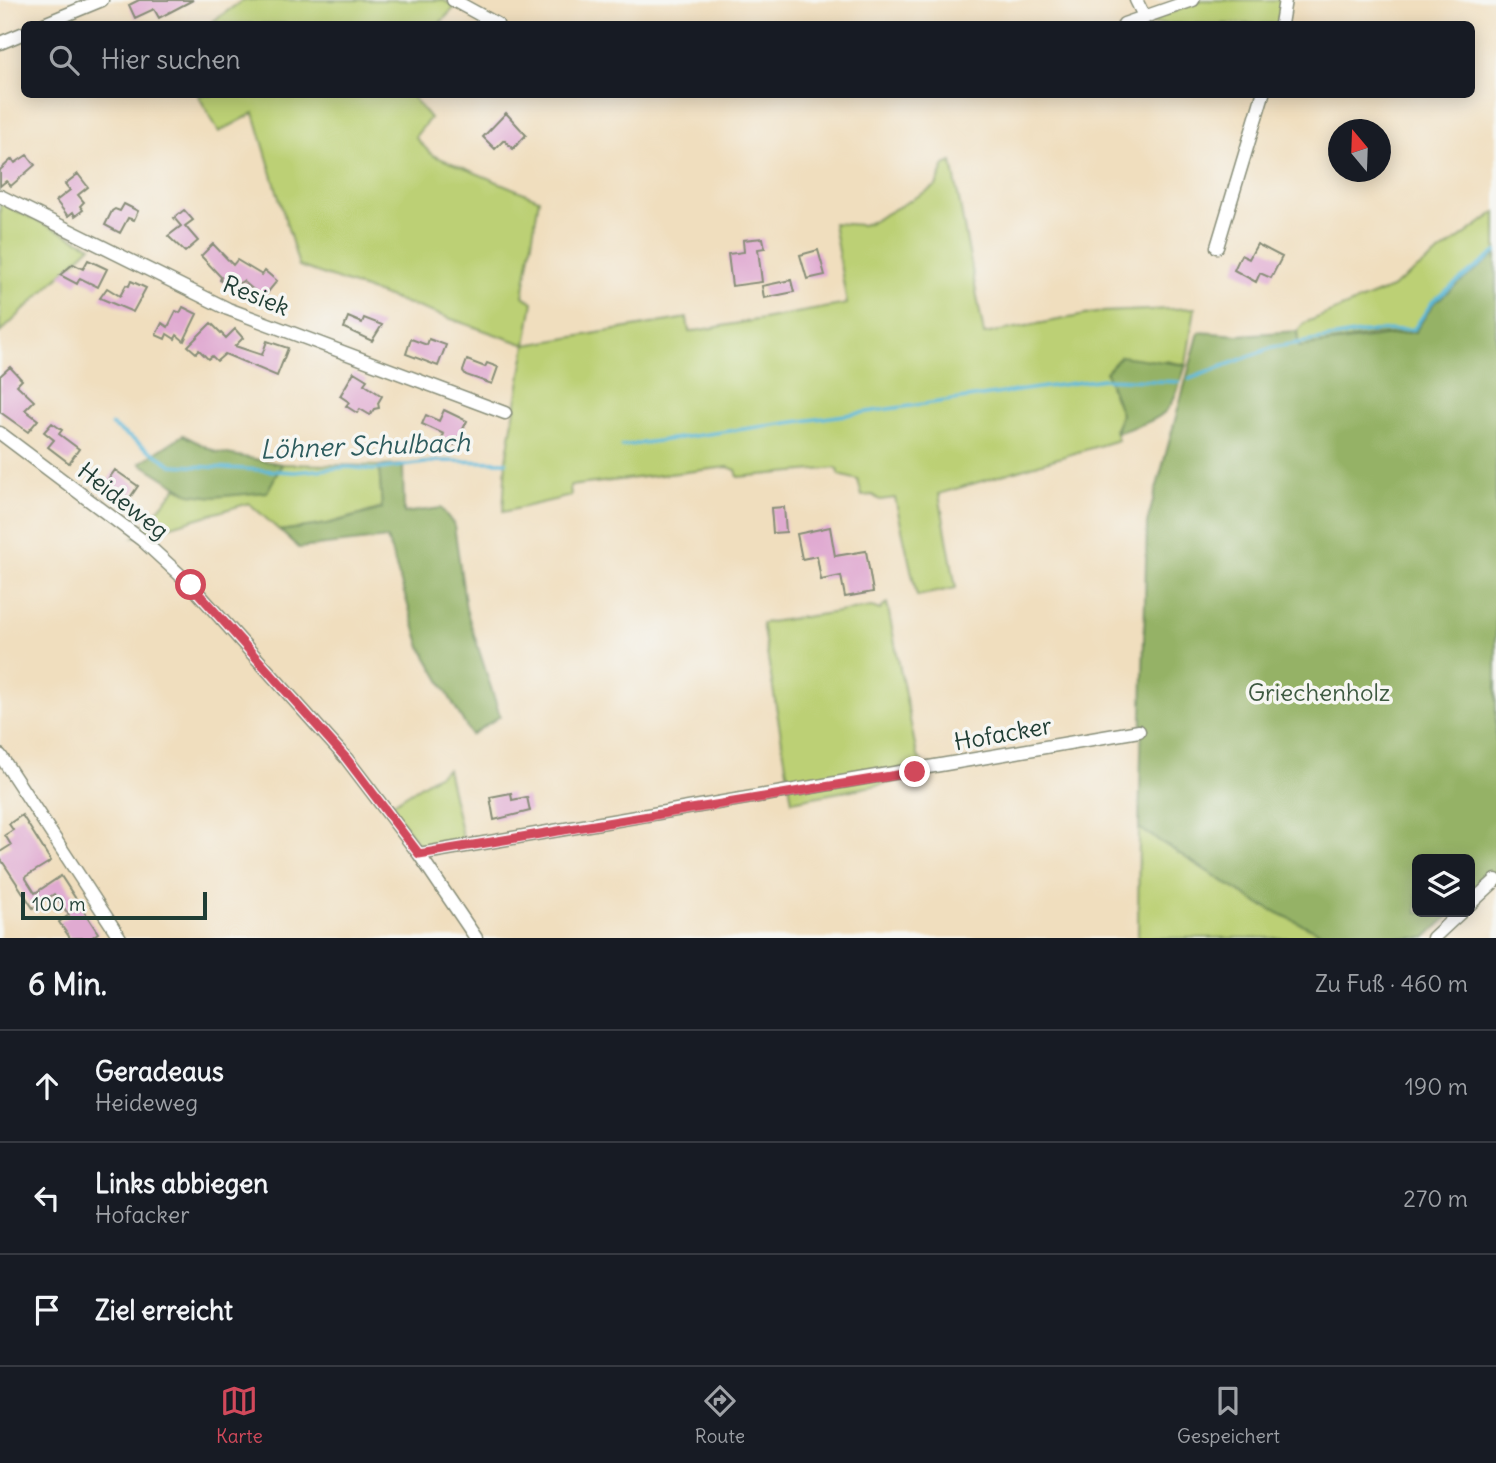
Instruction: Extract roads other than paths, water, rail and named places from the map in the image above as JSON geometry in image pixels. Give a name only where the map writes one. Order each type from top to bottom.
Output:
[{"type":"street","points":[[51,21],[102,0]]},
{"type":"street","points":[[453,0],[492,21]]},
{"type":"street","points":[[1136,0],[1145,18]]},
{"type":"street","points":[[1134,21],[1193,0]]},
{"type":"street","points":[[1282,21],[1285,0]]},
{"type":"street","points":[[0,43],[21,34]]},
{"type":"street","points":[[1217,247],[1262,98]]},
{"type":"street","name":"Resiek","points":[[0,196],[228,309],[505,413]]},
{"type":"street","name":"Heideweg","points":[[0,433],[142,540],[191,585],[346,758],[419,854],[476,938]]},
{"type":"street","name":"Hofacker","points":[[419,854],[1139,731]]},
{"type":"street","points":[[0,755],[120,938]]},
{"type":"street","points":[[1475,899],[1496,880]]},
{"type":"street","points":[[1433,938],[1456,917]]},
{"type":"waterway","points":[[1189,379],[1274,347],[1373,331],[1414,329],[1433,301],[1496,252]]},
{"type":"waterway","points":[[622,446],[1103,379],[1180,382]]},
{"type":"waterway","name":"Löhner Schulbach","points":[[111,425],[172,465],[295,472],[349,467],[372,470],[439,461],[506,462]]},
{"type":"park label","name":"Griechenholz","points":[[1319,693]]}]
